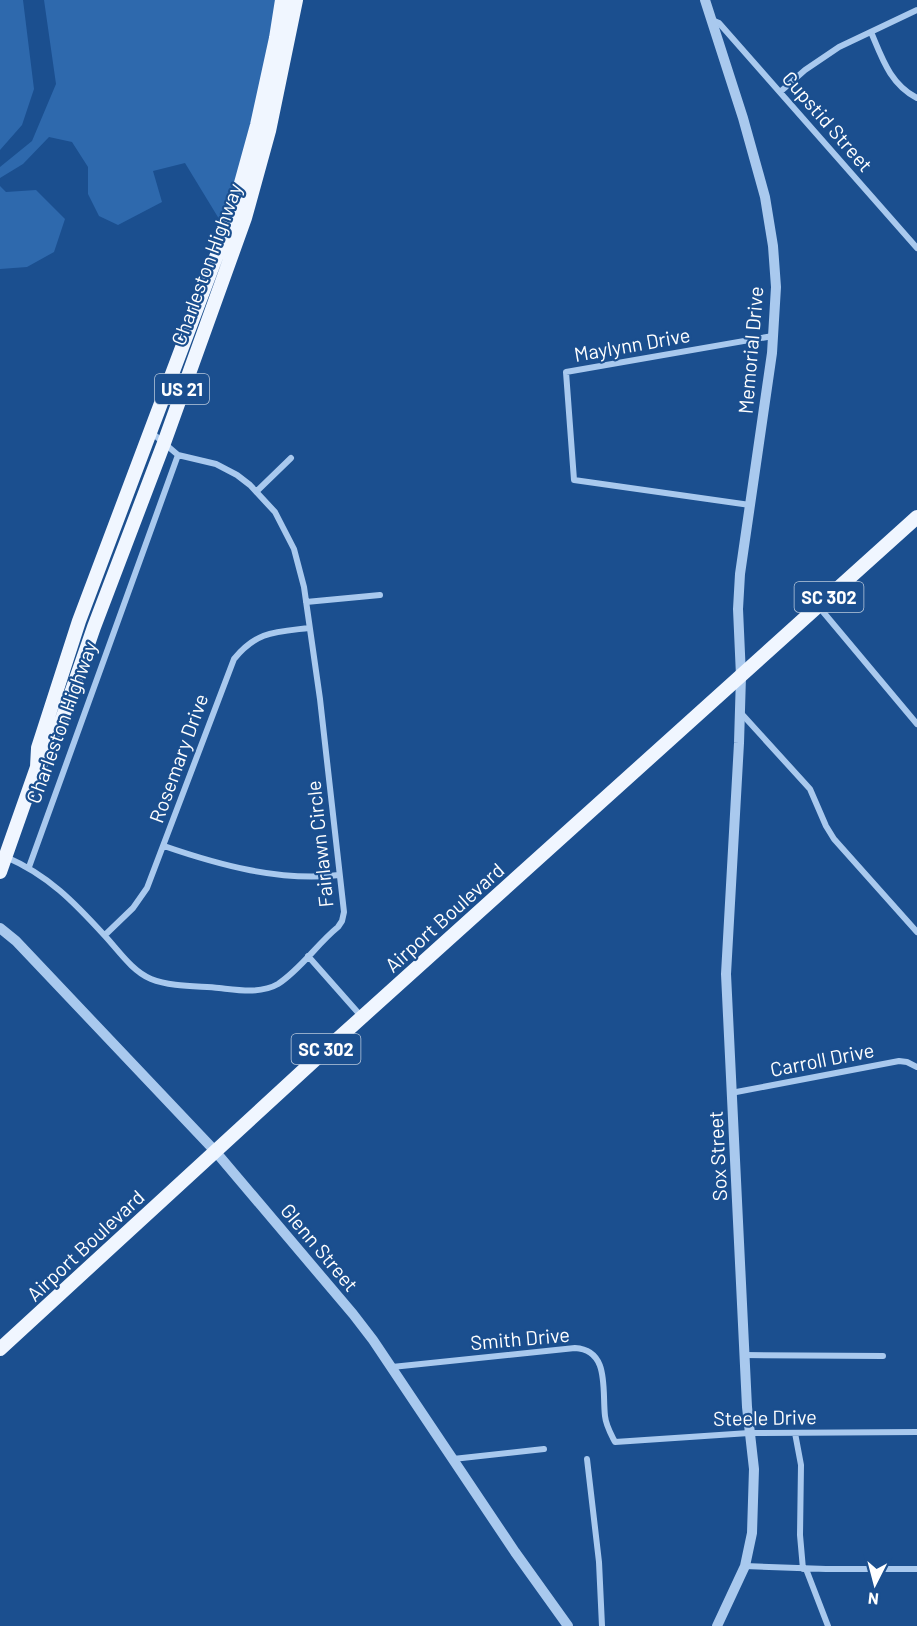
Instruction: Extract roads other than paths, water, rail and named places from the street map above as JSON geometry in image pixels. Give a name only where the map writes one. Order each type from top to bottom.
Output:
[{"type":"main road","name":"Charleston Highway","points":[[0,872],[37,767],[38,748],[79,621],[233,212],[257,125],[282,0]]},
{"type":"main road","name":"Charleston Highway","points":[[37,767],[50,754],[94,627],[164,443],[245,218],[262,164],[296,0]]},
{"type":"main road","name":"Airport Boulevard","points":[[0,1349],[362,1017],[917,518]]},
{"type":"street","name":"Memorial Drive","points":[[705,0],[743,118],[765,197],[770,221],[775,277],[773,336],[740,574],[738,609],[741,676]]},
{"type":"street","points":[[780,92],[825,56],[917,10]]},
{"type":"street","name":"Cupstid Street","points":[[711,20],[719,23],[917,248]]},
{"type":"street","points":[[871,32],[885,66],[894,80],[905,91],[917,98]]},
{"type":"street","name":"Maylynn Drive","points":[[750,505],[574,480],[566,372],[773,336]]},
{"type":"street","name":"Fairlawn Circle","points":[[5,857],[29,867],[62,891],[132,965],[144,976],[159,982],[262,990],[278,984],[342,921],[344,912],[320,699],[301,572],[287,534],[274,512],[256,491],[237,475],[216,464],[178,454],[151,431]]},
{"type":"street","name":"Charleston Highway","points":[[29,867],[178,454]]},
{"type":"street","points":[[256,491],[291,458]]},
{"type":"street","points":[[306,602],[380,595]]},
{"type":"street","points":[[819,607],[917,724]]},
{"type":"street","name":"Rosemary Drive","points":[[105,935],[128,914],[147,888],[234,659],[244,646],[258,638],[309,628]]},
{"type":"street","name":"Sox Street","points":[[717,1626],[745,1566],[754,1509],[754,1469],[749,1433],[744,1355],[726,974],[741,676]]},
{"type":"street","points":[[739,712],[810,789],[834,839],[917,932]]},
{"type":"street","points":[[164,846],[218,863],[259,871],[291,876],[339,875]]},
{"type":"street","name":"Glenn Street","points":[[0,928],[16,941],[215,1151],[353,1314],[392,1367],[515,1552],[568,1626]]},
{"type":"street","points":[[308,956],[362,1017]]},
{"type":"street","name":"Carroll Drive","points":[[731,1093],[899,1061],[917,1067]]},
{"type":"street","name":"Smith Drive","points":[[392,1367],[574,1348],[589,1351],[599,1362],[607,1424],[615,1442]]},
{"type":"street","points":[[744,1355],[883,1356]]},
{"type":"street","name":"Steele Drive","points":[[615,1442],[749,1433],[917,1432]]},
{"type":"street","points":[[795,1433],[801,1465],[800,1535],[804,1569],[828,1626]]},
{"type":"street","points":[[453,1459],[544,1449]]},
{"type":"street","points":[[587,1460],[599,1562],[602,1626]]},
{"type":"street","points":[[745,1566],[804,1569],[917,1569]]}]
